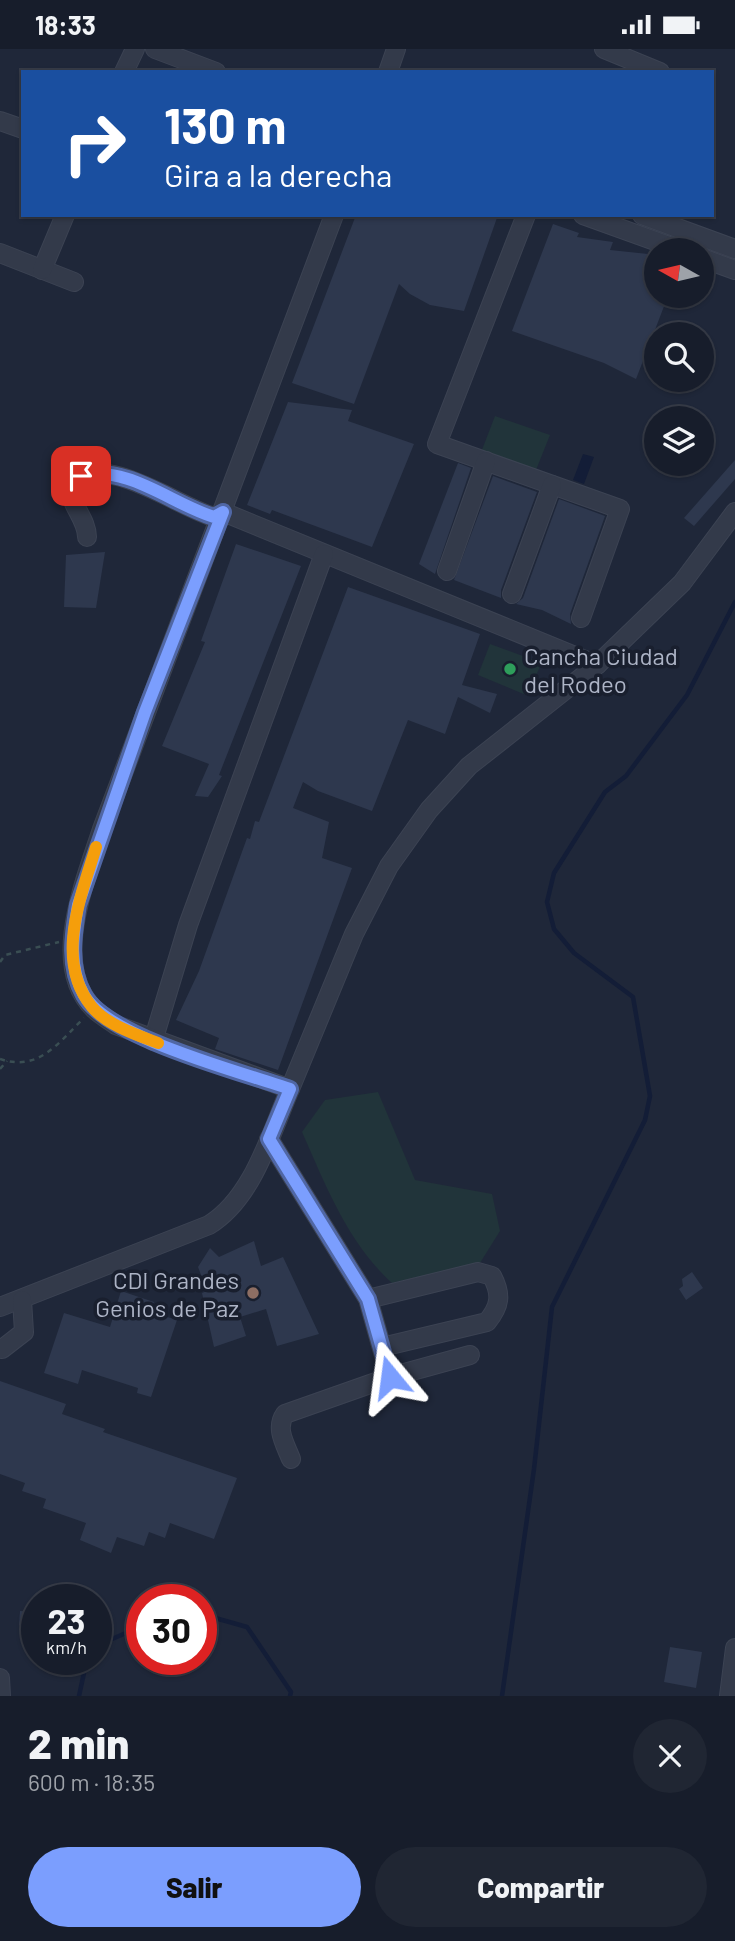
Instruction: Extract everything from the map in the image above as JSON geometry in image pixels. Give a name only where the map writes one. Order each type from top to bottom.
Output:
[{"type":"street","points":[[125,70],[135,49]]},
{"type":"street","points":[[155,49],[211,70]]},
{"type":"street","points":[[389,70],[396,49]]},
{"type":"street","points":[[604,49],[655,70]]},
{"type":"street","points":[[0,121],[21,128]]},
{"type":"street","points":[[42,270],[64,217]]},
{"type":"street","points":[[290,1089],[153,1041],[116,1025],[93,1009],[82,993],[74,965],[72,939],[78,905],[102,829],[333,217]]},
{"type":"street","points":[[525,217],[437,444],[620,509],[581,618]]},
{"type":"street","points":[[589,217],[647,238]]},
{"type":"street","points":[[647,217],[735,249]]},
{"type":"street","points":[[0,253],[74,282]]},
{"type":"street","points":[[714,262],[735,270]]},
{"type":"street","points":[[447,571],[486,461]]},
{"type":"street","points":[[87,537],[85,521],[70,489],[76,477],[87,474],[137,483],[214,517],[223,512]]},
{"type":"street","points":[[512,594],[552,485]]},
{"type":"street","points":[[223,512],[597,665]]},
{"type":"street","points":[[0,1307],[209,1225],[227,1214],[241,1196],[269,1139],[354,935],[389,866],[429,810],[469,766],[597,665],[682,583],[735,512]]},
{"type":"street","points":[[153,1041],[188,925],[324,554]]},
{"type":"street","points":[[269,1139],[368,1299],[390,1377]]},
{"type":"street","points":[[368,1299],[478,1272],[492,1276],[500,1290],[498,1308],[487,1322],[382,1347]]},
{"type":"street","points":[[2,1349],[24,1332],[22,1300]]},
{"type":"street","points":[[291,1459],[280,1429],[285,1414],[390,1377],[470,1355]]},
{"type":"street","points":[[729,1696],[735,1648]]},
{"type":"street","points":[[0,1678],[1,1696]]},
{"type":"path","points":[[0,962],[5,955],[72,939]]},
{"type":"path","points":[[0,1059],[17,1064],[43,1057],[93,1009]]},
{"type":"path","points":[[0,1069],[7,1061]]},
{"type":"shaded area","points":[[495,416],[550,435],[534,475],[480,455]]},
{"type":"shaded area","name":"Cancha Ciudad del Rodeo","points":[[490,644],[542,663],[526,695],[478,675]]},
{"type":"shaded area","points":[[378,1092],[415,1180],[492,1194],[500,1231],[480,1263],[392,1283],[376,1267],[351,1232],[329,1193],[302,1132],[325,1100]]},
{"type":"water","points":[[583,454],[594,457],[584,484],[573,480]]},
{"type":"building","points":[[355,217],[497,217],[464,311],[430,305],[410,294],[399,284],[354,404],[292,383]]},
{"type":"building","points":[[553,224],[579,233],[577,237],[613,242],[610,250],[644,254],[644,308],[663,308],[658,322],[644,322],[644,358],[636,379],[604,363],[512,331]]},
{"type":"building","points":[[288,402],[352,410],[348,421],[414,444],[372,547],[272,510],[270,514],[247,505]]},
{"type":"building","points":[[735,460],[735,479],[694,526],[684,518]]},
{"type":"building","points":[[458,463],[471,468],[435,574],[419,564]]},
{"type":"building","points":[[493,476],[537,492],[501,590],[501,598],[454,580]]},
{"type":"building","points":[[559,499],[605,516],[570,614],[571,624],[542,610],[516,604],[523,598]]},
{"type":"building","points":[[236,544],[301,566],[219,775],[222,776],[208,797],[195,796],[209,764],[162,746],[205,642],[201,641]]},
{"type":"building","points":[[105,552],[96,608],[64,607],[66,555]]},
{"type":"building","points":[[348,587],[480,634],[462,685],[497,694],[490,713],[458,697],[445,734],[408,720],[372,811],[318,791],[303,782],[293,808],[329,822],[322,858],[352,868],[278,1070],[215,1049],[219,1038],[176,1020],[199,971],[247,838],[250,839],[255,821],[259,822]]},
{"type":"building","points":[[254,1241],[261,1266],[283,1257],[319,1334],[277,1346],[266,1309],[240,1317],[246,1336],[214,1347],[202,1293],[207,1291],[198,1267],[210,1248],[219,1257]]},
{"type":"building","points":[[692,1272],[703,1288],[686,1300],[679,1289],[683,1286],[682,1279]]},
{"type":"building","points":[[121,1291],[154,1302],[151,1312],[177,1320],[151,1397],[137,1393],[138,1388],[82,1370],[78,1384],[44,1373],[64,1313],[110,1327]]},
{"type":"building","points":[[0,1381],[66,1404],[62,1414],[105,1429],[103,1432],[237,1478],[214,1539],[170,1523],[165,1538],[149,1532],[144,1546],[117,1537],[111,1553],[80,1540],[86,1523],[43,1508],[46,1499],[22,1491],[25,1483],[0,1474]]},
{"type":"building","points":[[670,1647],[702,1652],[696,1688],[664,1682]]},
{"type":"waterway","points":[[502,1696],[534,1469],[552,1307],[645,1120],[650,1096],[633,997],[574,953],[554,929],[547,902],[554,873],[605,792],[626,776],[687,695],[735,602]]},
{"type":"waterway","points":[[217,1619],[247,1627],[291,1692],[290,1696]]},
{"type":"waterway","points":[[112,1639],[126,1633]]},
{"type":"waterway","points":[[79,1696],[84,1675]]},
{"type":"slow traffic","points":[[96,847],[78,905],[72,939],[74,965],[82,993],[93,1009],[116,1025],[158,1043]]},
{"type":"place","name":"Cancha Ciudad del Rodeo","points":[[510,669]]},
{"type":"place","name":"CDI Grandes Genios de Paz","points":[[253,1293]]},
{"type":"route","points":[[81,476],[95,473],[156,489],[214,517],[223,512],[145,712],[102,829],[78,905],[72,939],[74,965],[82,993],[93,1009],[116,1025],[160,1044],[290,1089],[269,1139],[368,1299],[390,1377]]}]
